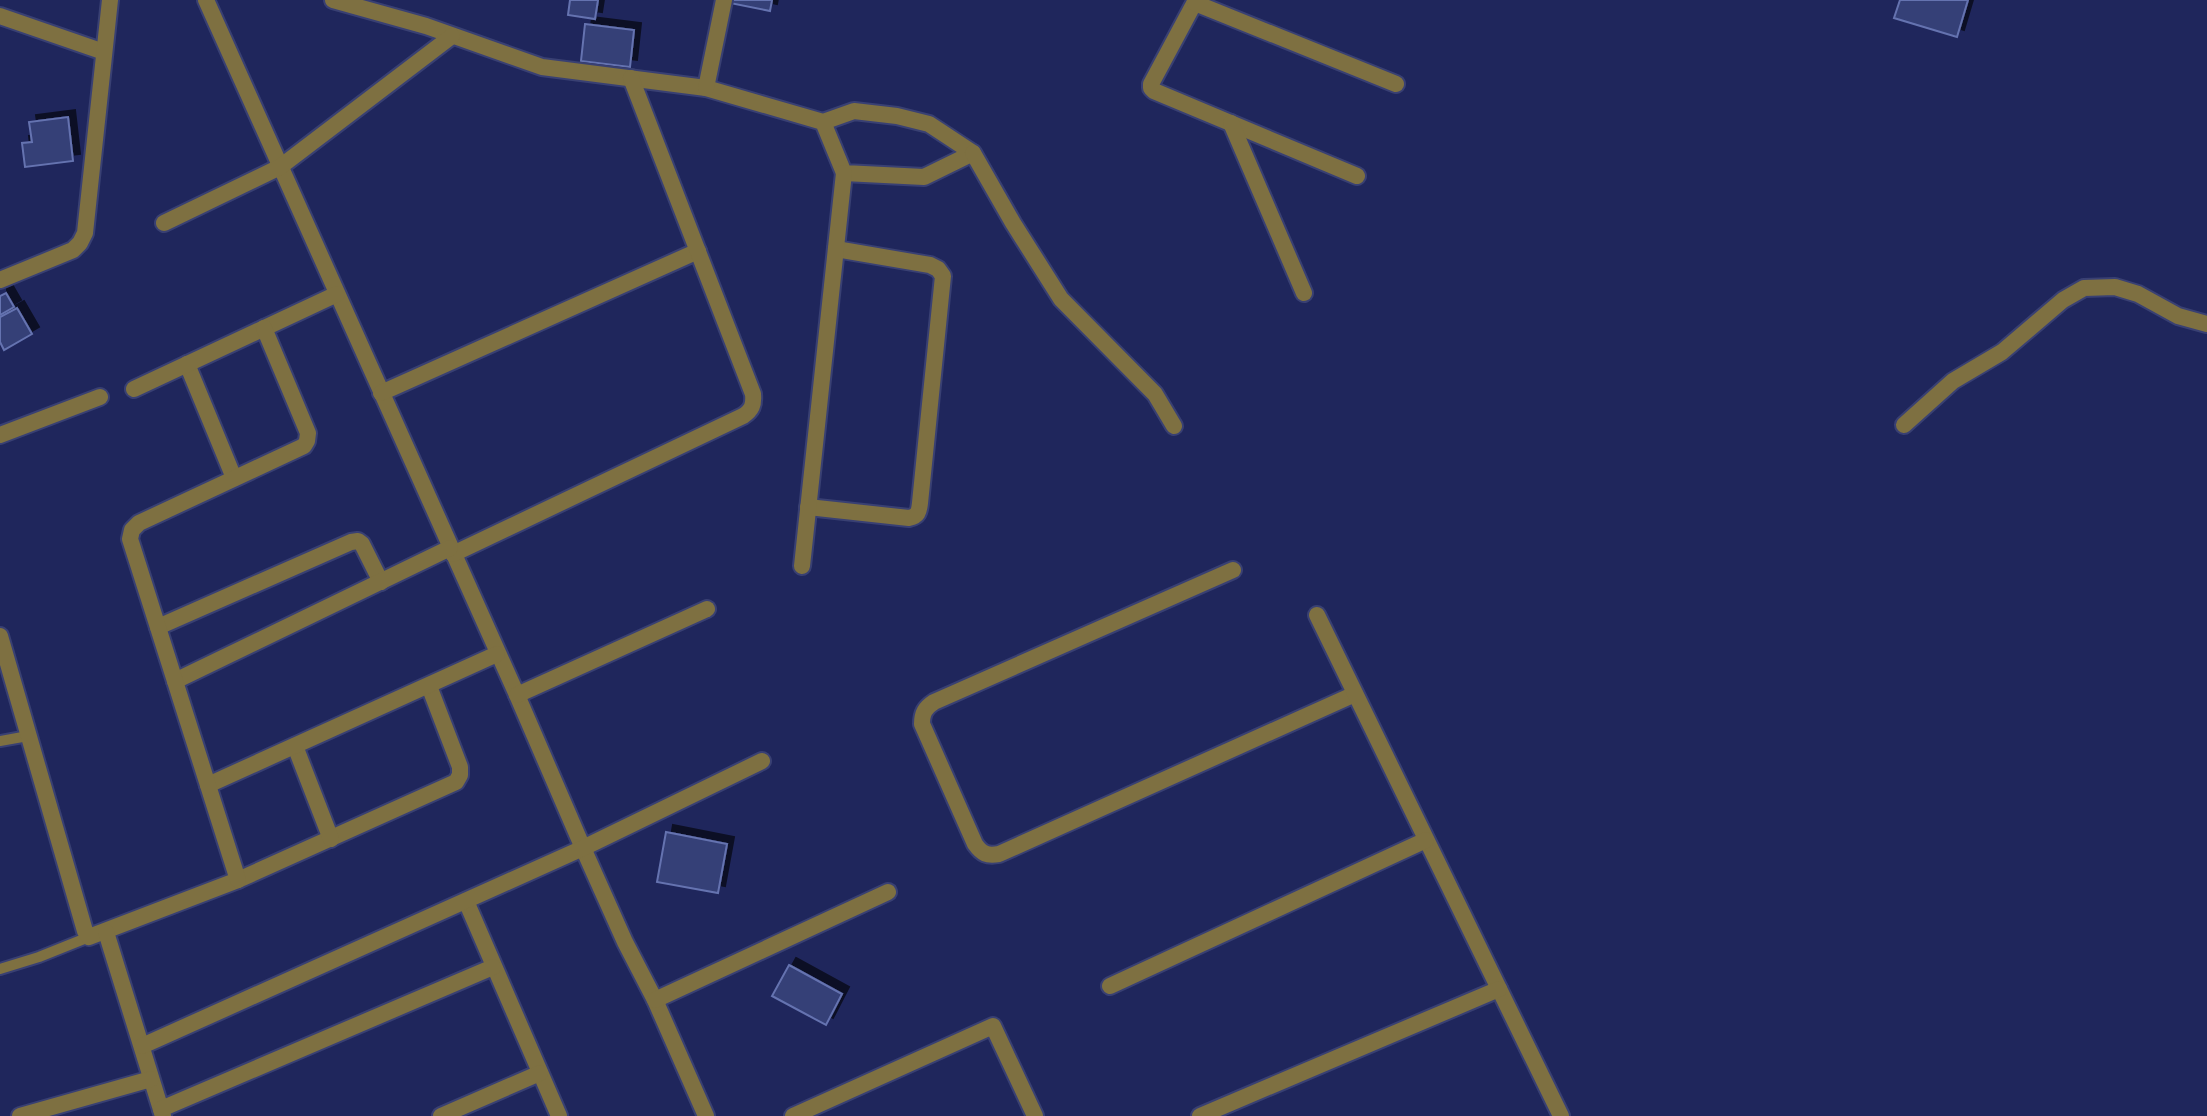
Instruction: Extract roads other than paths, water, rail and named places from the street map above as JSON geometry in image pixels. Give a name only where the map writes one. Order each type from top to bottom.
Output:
[{"type":"street","points":[[0,280],[73,250],[85,233],[110,0]]},
{"type":"street","points":[[206,0],[625,942],[655,1000],[706,1116]]},
{"type":"street","points":[[333,0],[542,67],[706,88],[823,122],[854,111],[897,116],[929,124],[973,153],[1061,299],[1155,394],[1174,426]]},
{"type":"street","points":[[706,88],[724,0]]},
{"type":"street","points":[[1357,176],[1154,91],[1151,84],[1196,1],[1396,84]]},
{"type":"street","points":[[0,16],[104,52]]},
{"type":"street","points":[[164,223],[280,167],[452,36]]},
{"type":"street","points":[[175,681],[750,412],[754,404],[753,394],[631,78]]},
{"type":"street","points":[[802,566],[844,173],[823,122]]},
{"type":"street","points":[[1231,123],[1304,293]]},
{"type":"street","points":[[844,173],[924,177],[973,153]]},
{"type":"street","points":[[808,507],[909,518],[919,512],[920,503],[943,276],[930,265],[836,249]]},
{"type":"street","points":[[381,393],[698,251]]},
{"type":"street","points":[[1904,425],[1953,381],[2002,352],[2063,300],[2084,288],[2115,287],[2138,294],[2178,316],[2207,324]]},
{"type":"street","points":[[134,389],[337,294]]},
{"type":"street","points":[[238,880],[130,539],[132,530],[139,523],[304,446],[308,433],[264,328]]},
{"type":"street","points":[[187,364],[234,478]]},
{"type":"street","points":[[0,435],[100,397]]},
{"type":"street","points":[[158,627],[351,542],[362,544],[381,582]]},
{"type":"street","points":[[1233,570],[926,707],[922,724],[981,852],[988,856],[999,854],[1355,694]]},
{"type":"street","points":[[517,695],[707,609]]},
{"type":"street","points":[[1317,615],[1561,1116]]},
{"type":"street","points":[[0,636],[89,937],[238,880],[456,782],[460,767],[429,686]]},
{"type":"street","points":[[208,785],[497,654]]},
{"type":"street","points":[[295,746],[331,839]]},
{"type":"street","points":[[142,1046],[583,848],[762,761]]},
{"type":"street","points":[[1110,986],[1426,840]]},
{"type":"street","points":[[655,1000],[888,892]]},
{"type":"street","points":[[466,901],[559,1116]]},
{"type":"street","points":[[106,932],[162,1113],[493,967]]},
{"type":"street","points":[[1200,1116],[1499,989]]},
{"type":"street","points":[[793,1116],[993,1026],[1035,1116]]},
{"type":"street","points":[[441,1116],[540,1073]]},
{"type":"street","points":[[20,1116],[151,1079]]},
{"type":"lane","points":[[0,741],[28,736]]},
{"type":"lane","points":[[0,969],[89,937]]}]
